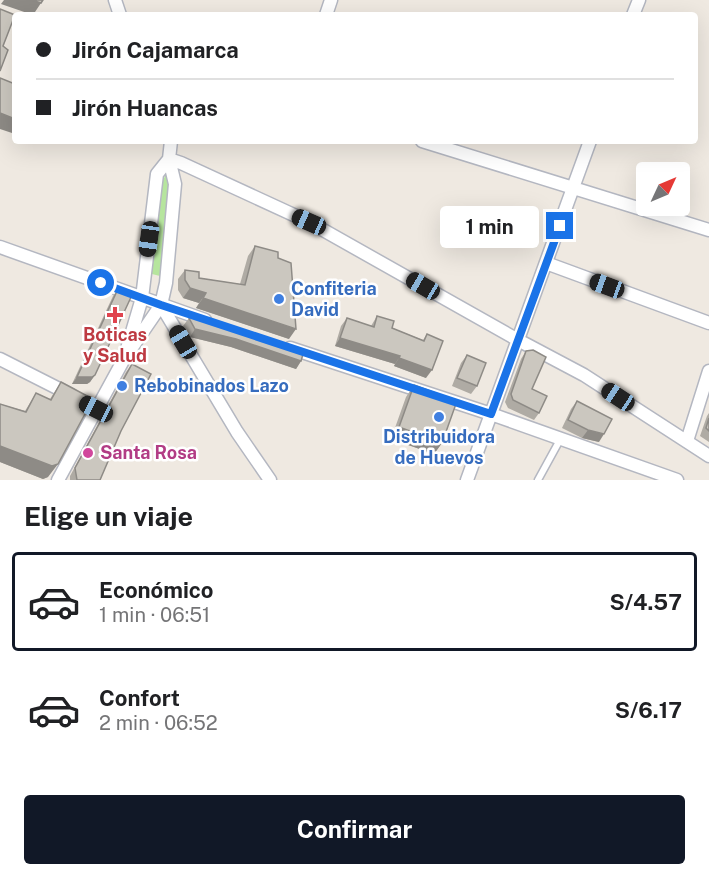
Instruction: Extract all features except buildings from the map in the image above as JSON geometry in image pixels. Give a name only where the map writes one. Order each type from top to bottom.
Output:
[{"type":"street","points":[[58,480],[123,359],[161,305],[175,184],[169,159],[171,144]]},
{"type":"street","points":[[432,144],[709,230]]},
{"type":"street","points":[[467,480],[589,144]]},
{"type":"street","points":[[123,359],[142,298],[158,174],[169,159]]},
{"type":"street","points":[[169,159],[309,222],[584,375],[709,456]]},
{"type":"street","points":[[0,247],[218,324]]},
{"type":"street","points":[[546,263],[709,323]]},
{"type":"street","points":[[161,305],[237,432],[270,480]]},
{"type":"street","points":[[275,343],[561,437],[677,480]]},
{"type":"street","points":[[0,359],[96,409]]},
{"type":"street","points":[[687,441],[708,380]]},
{"type":"lane","points":[[538,480],[561,437]]},
{"type":"green space","points":[[167,172],[173,185],[160,276],[148,273],[160,187]]},
{"type":"place","name":"Confiteria David","points":[[279,299]]},
{"type":"place","name":"Boticas y Salud","points":[[115,315]]},
{"type":"place","name":"Rebobinados Lazo","points":[[122,386]]},
{"type":"place","name":"Distribuidora de Huevos","points":[[439,417]]},
{"type":"place","name":"Santa Rosa","points":[[88,453]]},
{"type":"route","points":[[101,283],[491,414],[560,226]]}]
